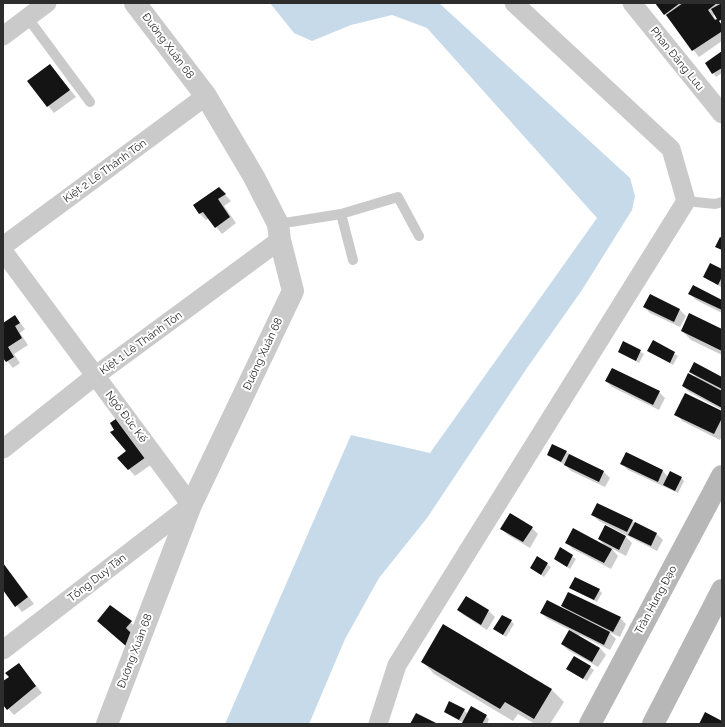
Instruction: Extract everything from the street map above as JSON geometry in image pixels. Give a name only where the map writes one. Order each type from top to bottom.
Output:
[{"type":"main road","name":"Trần Hưng Đạo","points":[[590,724],[722,476]]},
{"type":"main road","points":[[653,724],[722,590]]},
{"type":"street","points":[[3,36],[47,3]]},
{"type":"street","name":"Đường Xuân 68","points":[[107,724],[191,505],[293,291],[279,232],[254,177],[206,96],[135,3]]},
{"type":"street","points":[[378,724],[397,665],[686,201],[671,149],[514,3]]},
{"type":"street","name":"Phan Đăng Lưu","points":[[632,3],[722,114]]},
{"type":"street","name":"Kiệt 2 Lê Thánh Tôn","points":[[3,246],[206,96]]},
{"type":"street","name":"Kiệt 1 Lê Thánh Tôn","points":[[3,448],[279,232]]},
{"type":"street","name":"Ngô Đức Kế","points":[[3,251],[191,505]]},
{"type":"street","name":"Tống Duy Tân","points":[[3,650],[191,505]]},
{"type":"lane","points":[[27,17],[90,102]]},
{"type":"lane","points":[[279,232],[398,197],[419,236]]},
{"type":"lane","points":[[686,201],[715,204],[722,202]]},
{"type":"lane","points":[[341,214],[353,260]]},
{"type":"water","points":[[270,3],[439,3],[630,178],[635,196],[632,210],[582,290],[527,368],[427,518],[379,578],[345,639],[309,724],[225,724],[351,435],[430,453],[597,218],[427,28],[392,15],[351,25],[312,41],[294,33]]},
{"type":"building","points":[[655,3],[680,3],[664,15]]},
{"type":"building","points":[[683,3],[717,3],[708,10],[715,20],[717,19],[711,9],[722,3],[722,19],[719,21],[722,25],[722,34],[721,32],[692,51],[666,15]]},
{"type":"building","points":[[722,51],[722,68],[712,74],[705,63]]},
{"type":"building","points":[[50,64],[70,90],[47,107],[27,81]]},
{"type":"building","points":[[219,187],[226,194],[218,199],[230,217],[215,228],[203,212],[199,214],[193,205]]},
{"type":"building","points":[[720,237],[722,238],[722,250],[715,247]]},
{"type":"building","points":[[710,263],[722,269],[722,277],[718,285],[703,277]]},
{"type":"building","points":[[693,285],[722,300],[722,310],[688,294]]},
{"type":"building","points":[[650,294],[680,309],[674,322],[643,307]]},
{"type":"building","points":[[689,313],[722,329],[722,351],[681,331]]},
{"type":"building","points":[[15,315],[20,323],[15,326],[22,338],[8,347],[14,357],[6,362],[3,358],[3,323]]},
{"type":"building","points":[[653,340],[675,352],[670,363],[647,351]]},
{"type":"building","points":[[623,341],[641,350],[636,361],[618,352]]},
{"type":"building","points":[[694,362],[722,377],[722,389],[689,372]]},
{"type":"building","points":[[612,368],[660,391],[653,405],[605,381]]},
{"type":"building","points":[[688,373],[722,391],[722,408],[682,386]]},
{"type":"building","points":[[685,393],[722,411],[722,418],[714,434],[674,415]]},
{"type":"building","points":[[120,416],[146,457],[128,470],[117,458],[126,451],[110,432],[114,430],[110,423]]},
{"type":"building","points":[[552,444],[567,451],[561,462],[547,455]]},
{"type":"building","points":[[626,452],[663,470],[658,482],[620,464]]},
{"type":"building","points":[[569,454],[604,471],[599,482],[564,465]]},
{"type":"building","points":[[670,471],[682,477],[675,491],[663,485]]},
{"type":"building","points":[[597,503],[633,520],[627,532],[591,515]]},
{"type":"building","points":[[510,513],[533,527],[523,542],[500,529]]},
{"type":"building","points":[[635,522],[657,533],[651,546],[628,535]]},
{"type":"building","points":[[605,525],[626,536],[619,550],[598,539]]},
{"type":"building","points":[[573,528],[612,549],[604,563],[565,543]]},
{"type":"building","points":[[560,547],[573,555],[567,567],[554,559]]},
{"type":"building","points":[[537,556],[548,563],[541,575],[530,568]]},
{"type":"building","points":[[3,563],[28,597],[15,607],[3,590]]},
{"type":"building","points":[[575,577],[600,589],[594,600],[569,588]]},
{"type":"building","points":[[568,592],[621,617],[613,632],[561,606]]},
{"type":"building","points":[[466,596],[489,610],[481,625],[457,610]]},
{"type":"building","points":[[547,600],[610,632],[604,645],[540,613]]},
{"type":"building","points":[[110,605],[132,621],[126,628],[135,637],[127,647],[97,621]]},
{"type":"building","points":[[502,615],[512,620],[503,635],[493,629]]},
{"type":"building","points":[[443,624],[552,689],[534,719],[505,702],[500,709],[421,662]]},
{"type":"building","points":[[569,630],[600,648],[592,662],[561,644]]},
{"type":"building","points":[[574,656],[591,666],[583,679],[566,669]]},
{"type":"building","points":[[19,663],[36,686],[7,710],[3,705],[3,681],[9,677],[5,673]]},
{"type":"building","points":[[449,701],[465,709],[459,720],[444,712]]},
{"type":"building","points":[[471,706],[487,715],[482,724],[462,723]]},
{"type":"building","points":[[705,712],[722,721],[722,724],[699,724]]},
{"type":"building","points":[[416,713],[438,724],[410,724]]}]
